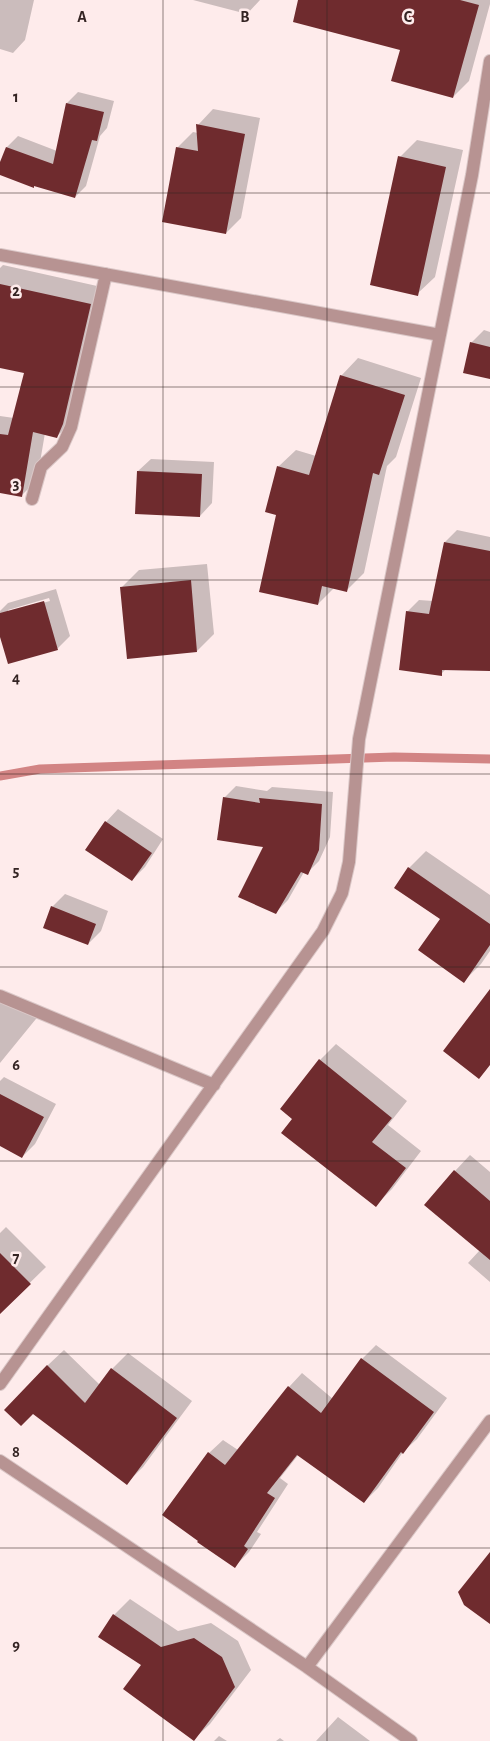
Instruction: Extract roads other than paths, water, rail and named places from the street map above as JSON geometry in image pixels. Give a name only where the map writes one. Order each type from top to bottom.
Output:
[{"type":"street","points":[[0,1384],[323,931],[342,893],[349,862],[359,739],[472,175],[490,61]]},
{"type":"street","points":[[0,255],[440,335]]},
{"type":"street","points":[[32,499],[41,467],[62,446],[71,428],[106,274]]},
{"type":"street","points":[[0,996],[214,1084]]},
{"type":"street","points":[[307,1667],[490,1421]]},
{"type":"street","points":[[0,1462],[307,1667],[411,1741]]},
{"type":"waterway","points":[[0,776],[40,769],[394,757],[490,759]]}]
